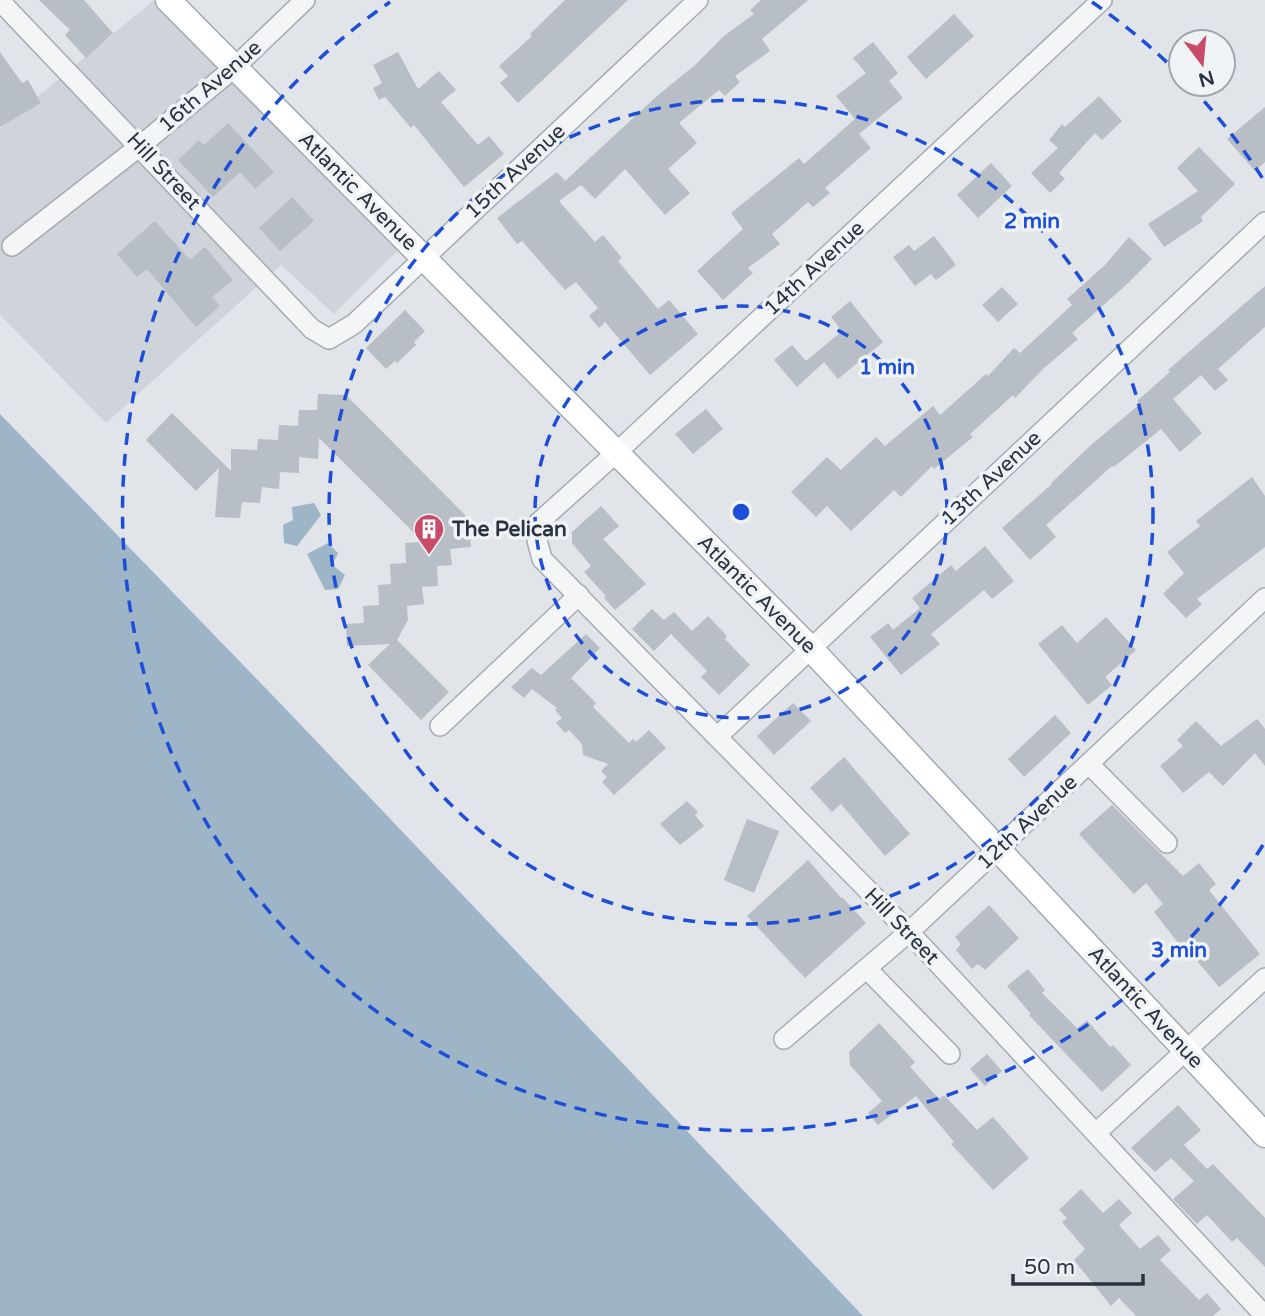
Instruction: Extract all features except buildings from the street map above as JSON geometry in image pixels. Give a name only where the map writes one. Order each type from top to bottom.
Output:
[{"type":"main road","name":"Atlantic Avenue","points":[[168,0],[810,648],[1265,1135]]},
{"type":"street","name":"16th Avenue","points":[[12,246],[140,146],[235,67],[305,0]]},
{"type":"street","name":"15th Avenue","points":[[329,339],[354,324],[698,0]]},
{"type":"street","name":"14th Avenue","points":[[537,540],[538,523],[1102,0]]},
{"type":"street","name":"Hill Street","points":[[0,1],[312,329],[329,339]]},
{"type":"street","name":"13th Avenue","points":[[718,736],[1265,222]]},
{"type":"street","name":"Hill Street","points":[[537,540],[542,559],[909,932],[1265,1316]]},
{"type":"street","points":[[440,726],[579,596]]},
{"type":"street","name":"12th Avenue","points":[[784,1039],[909,932],[1265,598]]},
{"type":"street","points":[[1089,764],[1167,843]]},
{"type":"street","points":[[867,969],[950,1054]]},
{"type":"street","points":[[1097,1132],[1265,978]]},
{"type":"shaded area","points":[[154,0],[401,247],[334,314],[281,265],[106,423],[0,315],[0,128]]},
{"type":"water","points":[[0,414],[279,702],[863,1316],[0,1316]]},
{"type":"water","points":[[314,503],[321,515],[297,546],[284,543],[283,525],[293,520],[292,507]]},
{"type":"water","points":[[328,543],[338,553],[332,565],[345,575],[338,589],[325,590],[307,554]]},
{"type":"place","name":"The Pelican","points":[[429,556]]}]
